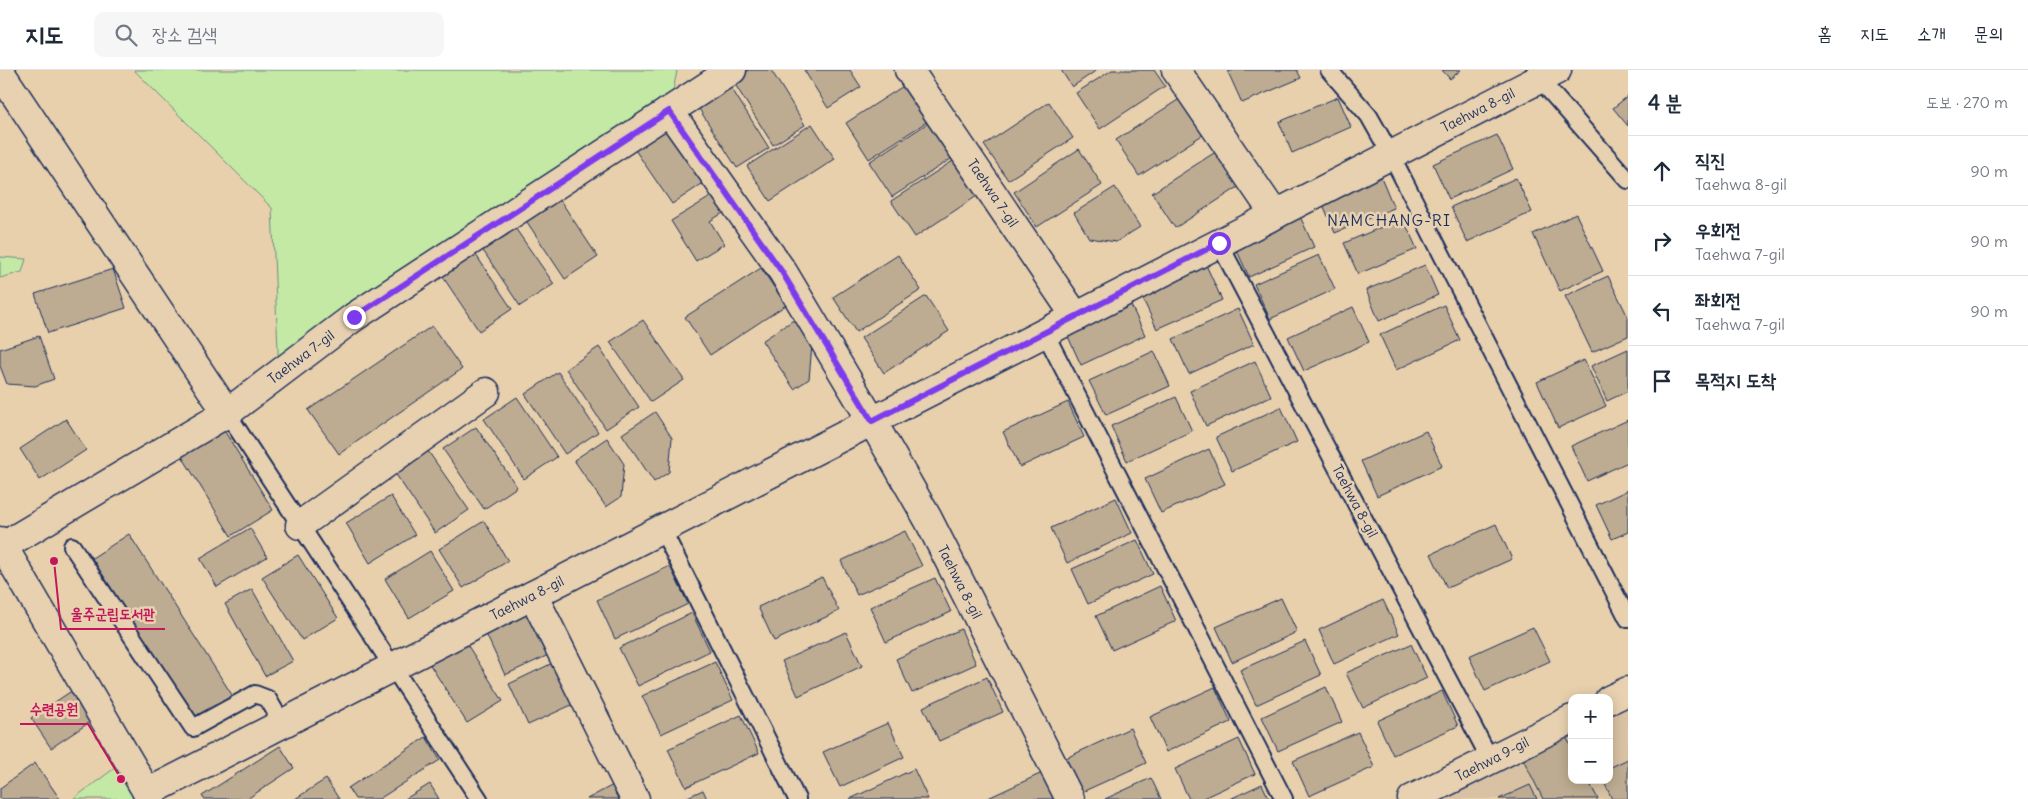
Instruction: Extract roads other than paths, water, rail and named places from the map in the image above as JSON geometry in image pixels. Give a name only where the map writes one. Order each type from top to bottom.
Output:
[{"type":"street","name":"Taehwa 7-gil","points":[[1,545],[227,413],[354,317],[732,70]]},
{"type":"street","name":"Taehwa 7-gil","points":[[909,70],[1076,317]]},
{"type":"street","points":[[1176,70],[1275,214]]},
{"type":"street","points":[[0,72],[227,413]]},
{"type":"street","name":"Taehwa 8-gil","points":[[149,796],[282,723],[1391,155],[1543,73]]},
{"type":"street","points":[[669,111],[782,272],[872,421]]},
{"type":"street","points":[[300,525],[486,392]]},
{"type":"street","name":"Taehwa 8-gil","points":[[872,421],[928,519],[1070,799]]},
{"type":"street","points":[[1,545],[149,796]]},
{"type":"street","points":[[533,595],[635,799]]},
{"type":"street","points":[[1613,698],[1628,691]]},
{"type":"street","name":"Taehwa 9-gil","points":[[1412,799],[1568,721]]},
{"type":"lane","points":[[1329,70],[1369,116],[1391,155],[1628,620]]},
{"type":"lane","name":"Taehwa 8-gil","points":[[1543,73],[1628,180]]},
{"type":"lane","name":"Taehwa 8-gil","points":[[1219,243],[1490,759]]},
{"type":"lane","points":[[1045,333],[1284,799]]},
{"type":"lane","points":[[227,413],[479,799]]},
{"type":"lane","points":[[662,529],[797,799]]},
{"type":"lane","points":[[72,546],[192,728],[255,694],[268,699],[282,723]]},
{"type":"place","name":"울주군립도서관","points":[[54,561]]},
{"type":"place","name":"수련공원","points":[[121,779]]},
{"type":"district","name":"NAMCHANG-RI","points":[[1389,220]]}]
